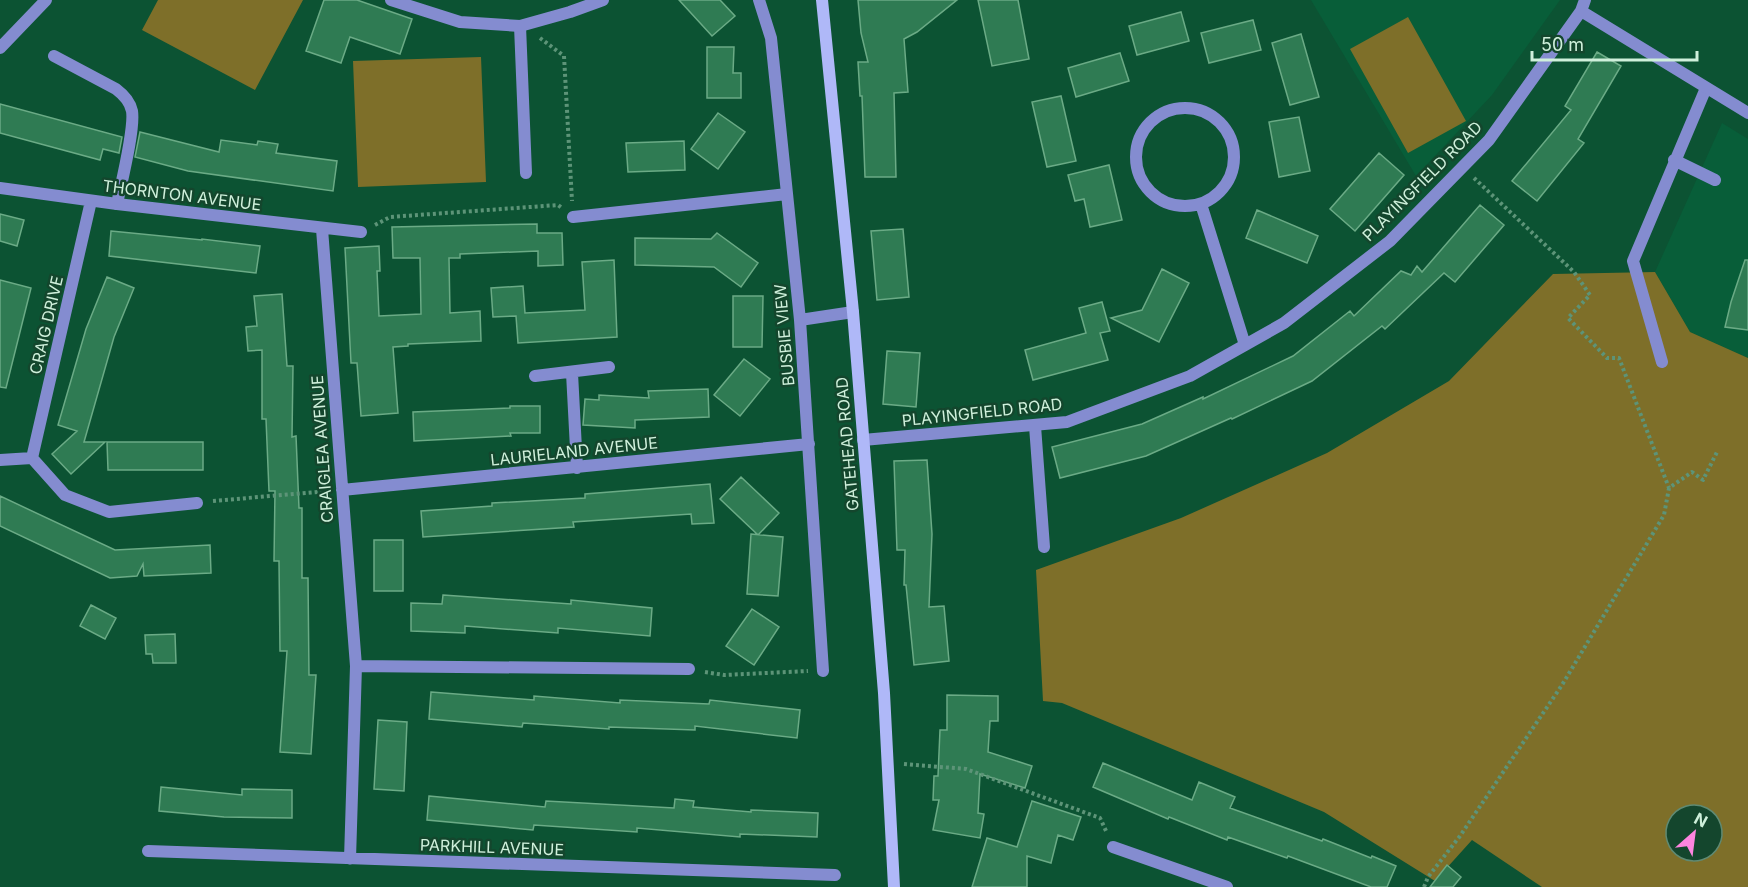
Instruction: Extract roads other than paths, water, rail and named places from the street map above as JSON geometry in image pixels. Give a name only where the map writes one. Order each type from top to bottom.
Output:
[{"type":"main road","name":"GATEHEAD ROAD","points":[[822,0],[853,312],[884,693],[894,887]]},
{"type":"street","points":[[0,48],[46,0]]},
{"type":"street","points":[[391,0],[460,22],[522,26],[603,0]]},
{"type":"street","name":"BUSBIE VIEW","points":[[759,0],[771,38],[800,320],[823,670]]},
{"type":"street","points":[[1583,5],[1706,88],[1748,113]]},
{"type":"street","name":"PLAYINGFIELD ROAD","points":[[863,440],[1067,422],[1190,376],[1284,323],[1390,241],[1489,140],[1583,5]]},
{"type":"street","points":[[522,26],[526,173]]},
{"type":"street","points":[[54,56],[108,84],[125,96],[129,102],[133,119],[117,204]]},
{"type":"street","points":[[1662,362],[1633,261],[1706,88]]},
{"type":"street","points":[[1186,107],[1203,110],[1226,128],[1233,144],[1235,158],[1231,175],[1222,190],[1201,204],[1184,207],[1167,203],[1157,199],[1145,187],[1136,164],[1136,147],[1142,131],[1149,122],[1163,112],[1186,107]]},
{"type":"street","points":[[1674,160],[1715,180]]},
{"type":"street","name":"THORNTON AVENUE","points":[[0,188],[91,201],[361,232]]},
{"type":"street","points":[[573,217],[787,194]]},
{"type":"street","name":"CRAIG DRIVE","points":[[32,458],[91,201]]},
{"type":"street","points":[[1201,204],[1245,345]]},
{"type":"street","name":"CRAIGLEA AVENUE","points":[[322,229],[356,666],[350,859]]},
{"type":"street","points":[[800,320],[853,312]]},
{"type":"street","points":[[535,376],[609,367]]},
{"type":"street","points":[[572,373],[577,468]]},
{"type":"street","points":[[1035,426],[1044,547]]},
{"type":"street","name":"LAURIELAND AVENUE","points":[[342,490],[809,444]]},
{"type":"street","points":[[0,460],[32,458],[65,495],[109,512],[197,503]]},
{"type":"street","points":[[356,666],[689,669]]},
{"type":"street","points":[[1113,847],[1227,887]]},
{"type":"street","name":"PARKHILL AVENUE","points":[[148,852],[835,875]]}]
